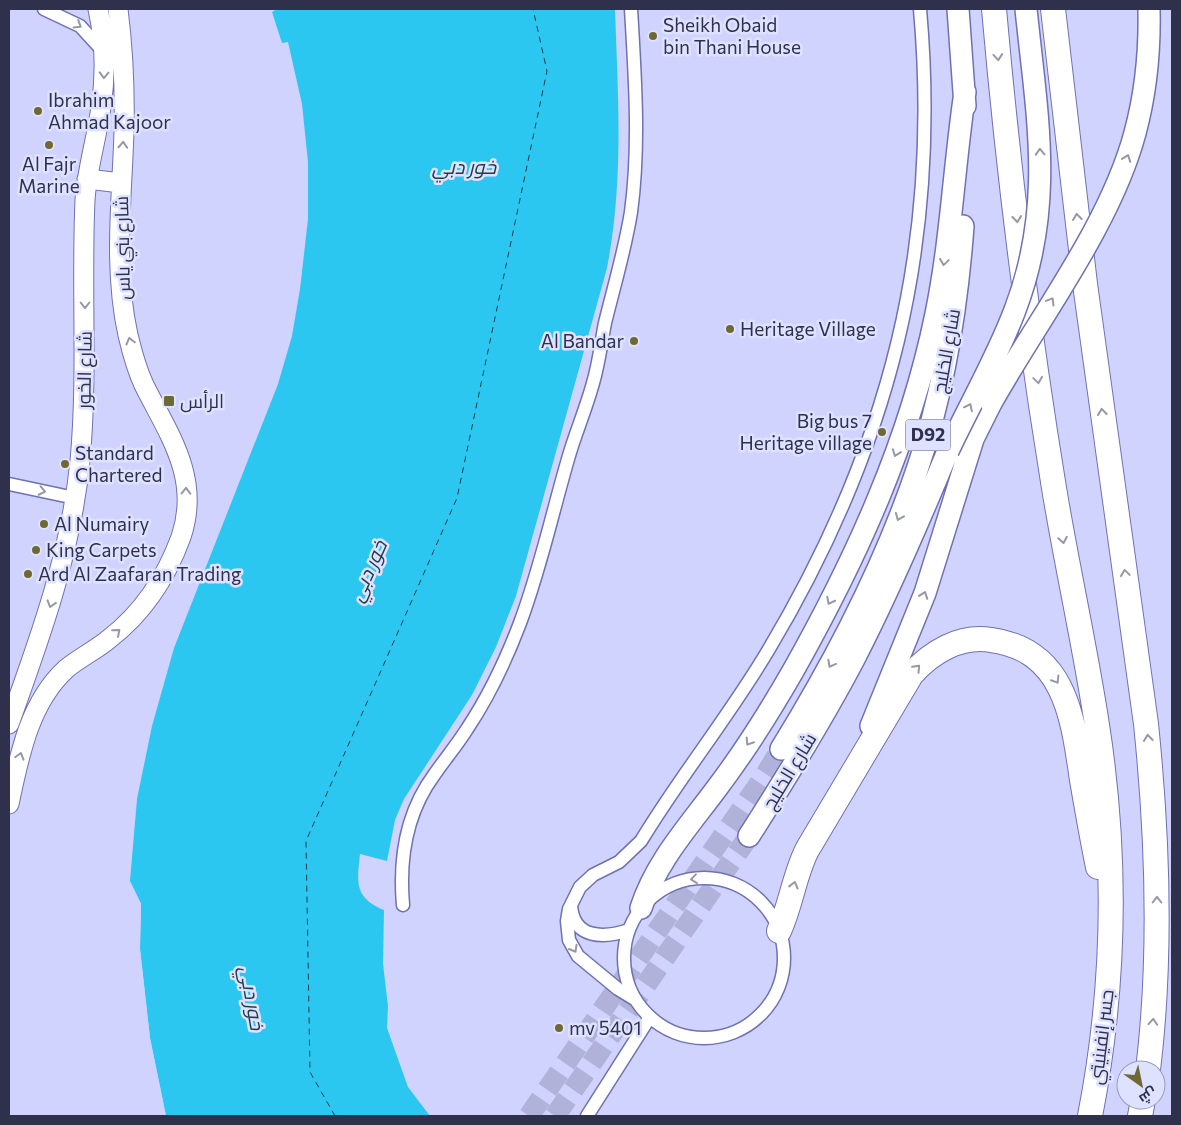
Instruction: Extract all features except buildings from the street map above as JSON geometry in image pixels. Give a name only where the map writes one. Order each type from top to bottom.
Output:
[{"type":"highway","points":[[994,9],[1007,140],[1040,398],[1100,745],[1107,818],[1110,914]]},
{"type":"highway","points":[[1053,9],[1104,430],[1146,724],[1156,836],[1157,949],[1149,1060]]},
{"type":"highway","points":[[1056,37],[1059,9]]},
{"type":"highway","points":[[779,931],[802,860],[911,675],[929,657],[951,645],[976,639],[1000,641],[1024,650],[1044,664],[1056,679],[1065,695],[1074,729],[1094,845],[1110,914]]},
{"type":"highway","name":"جسر إنفينيتي","points":[[1090,1116],[1102,1046],[1109,958],[1110,914]]},
{"type":"main road","name":"شارع الخور","points":[[9,724],[51,606],[65,552],[75,498],[84,392],[87,179],[101,107],[104,51],[98,9]]},
{"type":"main road","name":"شارع بني ياس","points":[[9,804],[28,732],[50,688],[66,669],[111,638],[148,602],[162,581],[182,534],[186,509],[186,483],[181,459],[138,369],[122,301],[118,238],[124,100],[118,9]]},
{"type":"main road","name":"شارع الخليج","points":[[781,749],[829,667],[872,583],[904,506],[929,431],[948,348],[962,245],[966,169],[965,92],[958,9]]},
{"type":"main road","name":"شارع الخليج","points":[[828,705],[882,602],[948,451],[1006,332],[1023,285],[1034,236],[1040,187],[1040,137],[1026,9]]},
{"type":"main road","name":"شارع الخليج","points":[[749,836],[828,705],[862,655],[903,587],[991,403],[1085,244],[1117,185],[1141,109],[1148,58],[1149,9]]},
{"type":"main road","points":[[641,908],[652,878],[660,864],[744,751],[796,664],[857,547],[892,463],[918,390],[936,314],[945,260],[965,92]]},
{"type":"main road","points":[[87,179],[120,183]]},
{"type":"main road","points":[[855,771],[925,593],[974,436]]},
{"type":"street","points":[[44,9],[80,26],[90,33],[104,51]]},
{"type":"street","points":[[403,905],[401,878],[403,851],[409,825],[419,800],[433,776],[451,753],[484,701],[520,624],[573,442],[593,383],[606,322],[620,270],[631,211],[636,152],[631,9]]},
{"type":"street","points":[[636,1000],[626,978],[624,966],[624,954],[629,930],[641,908],[659,892],[675,883],[693,878],[717,879],[740,886],[755,896],[768,910],[779,931],[784,957],[780,981],[770,1002],[744,1027],[721,1035],[697,1037],[670,1030],[650,1017],[636,1000],[594,970],[574,951],[566,927],[571,903],[586,880],[619,862],[640,841],[750,681],[807,580],[863,459],[893,366],[914,263],[924,142],[920,9]]},
{"type":"street","points":[[9,484],[75,498]]},
{"type":"street","points":[[571,903],[577,923],[588,932],[608,936],[629,930]]},
{"type":"street","points":[[587,1116],[650,1017]]},
{"type":"water","name":"خور دبي","points":[[277,9],[615,9],[618,170],[616,202],[607,268],[516,596],[496,647],[472,695],[404,799],[395,820],[387,861],[360,854],[358,881],[362,894],[367,900],[384,910],[383,964],[388,1006],[387,1028],[408,1087],[430,1116],[166,1116],[150,1038],[140,949],[141,904],[130,881],[137,799],[152,726],[174,648],[278,384],[292,336],[300,289],[308,219],[308,162],[302,104],[288,42],[282,43],[272,12]]},
{"type":"pier","points":[[130,881],[141,904],[140,949],[150,1038],[166,1116],[164,1116],[148,1039],[138,950],[138,904]]},
{"type":"ferry route","points":[[335,1116],[310,1072],[306,841],[457,498],[547,71],[533,9]]},
{"type":"tunnel","points":[[529,1116],[766,774],[781,749]]},
{"type":"tunnel","points":[[555,1116],[749,836]]},
{"type":"place","name":"Sheikh Obaid bin Thani House","points":[[653,36]]},
{"type":"place","name":"Ibrahim Ahmad Kajoor","points":[[38,111]]},
{"type":"place","name":"Al Fajr Marine","points":[[49,145]]},
{"type":"place","name":"Heritage Village","points":[[730,329]]},
{"type":"place","name":"Al Bandar","points":[[634,341]]},
{"type":"place","name":"الرأس","points":[[169,401]]},
{"type":"place","name":"Big bus 7 Heritage village","points":[[882,432]]},
{"type":"place","name":"Standard Chartered","points":[[65,464]]},
{"type":"place","name":"Al Numairy","points":[[44,524]]},
{"type":"place","name":"King Carpets","points":[[36,550]]},
{"type":"place","name":"Ard Al Zaafaran Trading","points":[[28,574]]},
{"type":"place","name":"mv 5401","points":[[559,1028]]}]
